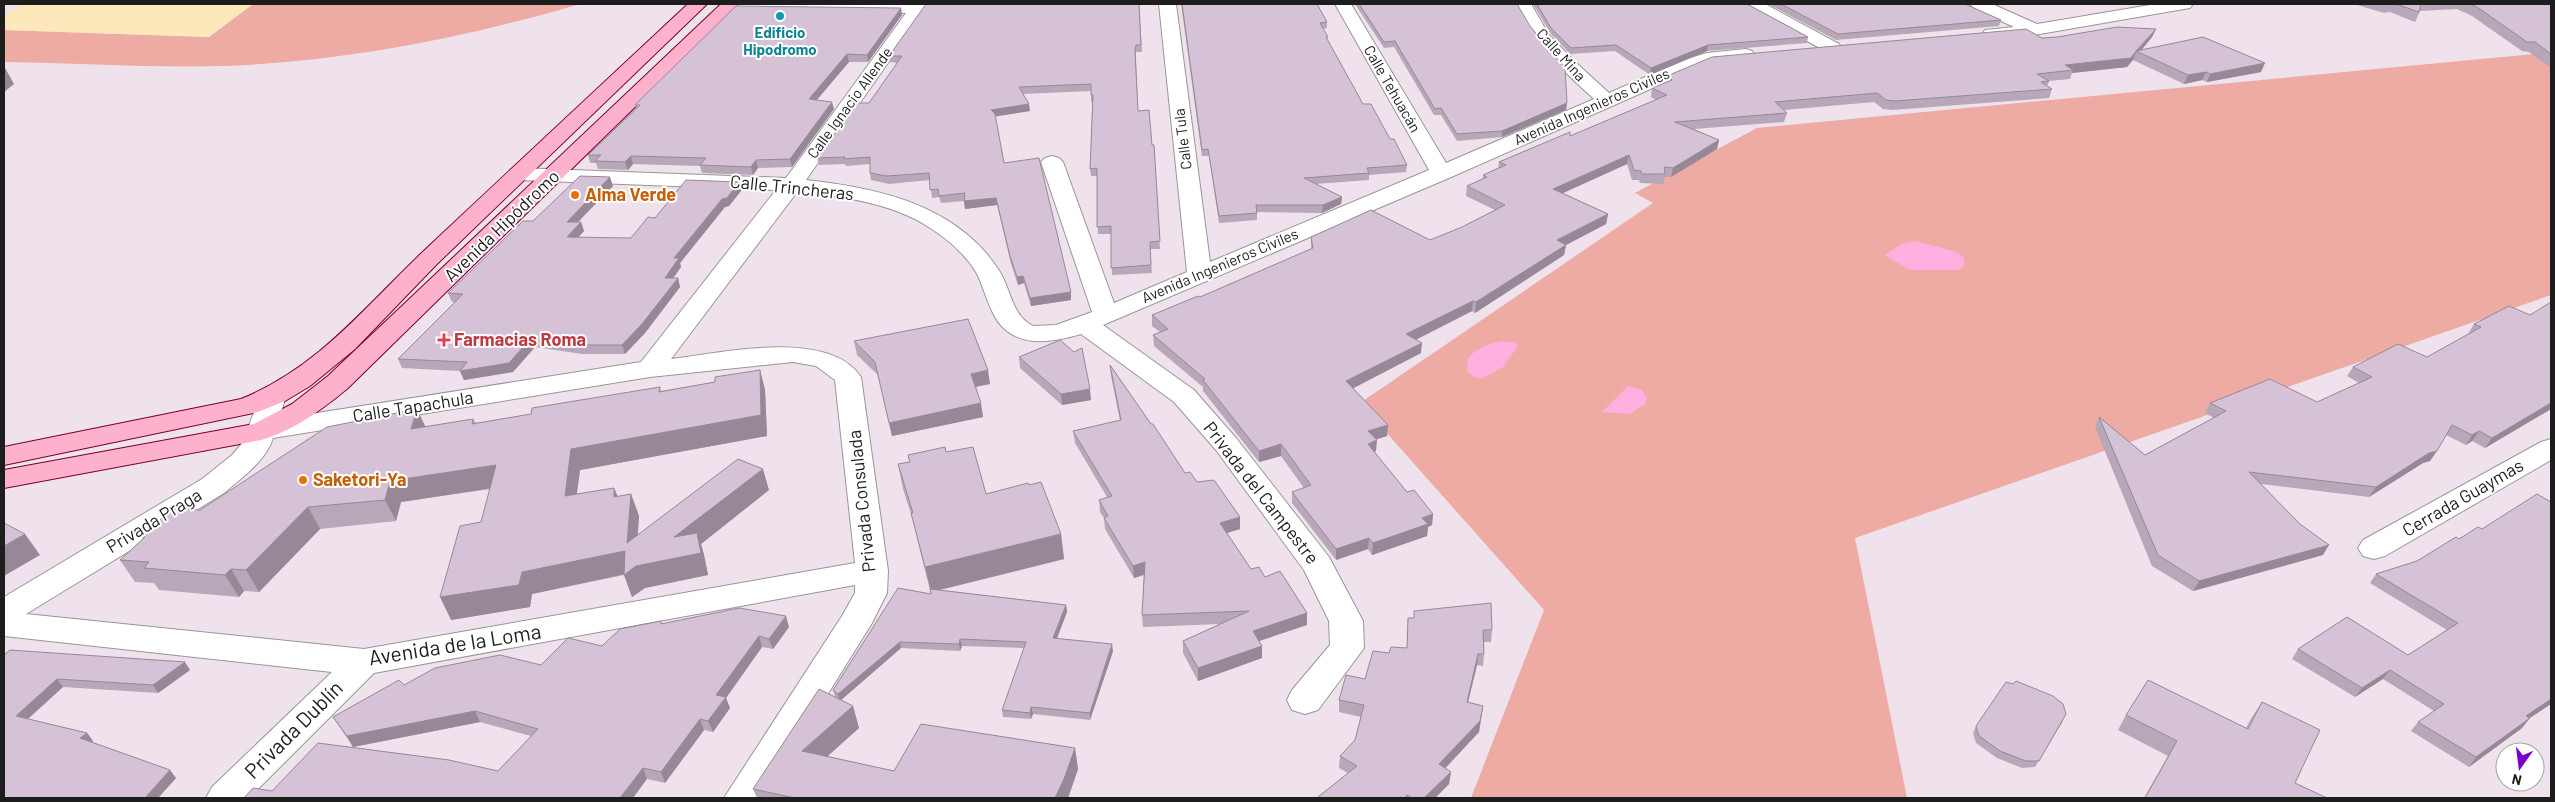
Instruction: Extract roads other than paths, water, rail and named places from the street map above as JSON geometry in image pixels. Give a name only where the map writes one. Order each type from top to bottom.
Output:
[{"type":"main road","name":"Avenida Hipódromo","points":[[271,399],[294,386],[317,369],[698,4]]},
{"type":"main road","name":"Avenida Hipódromo","points":[[261,430],[289,418],[324,395],[730,5]]},
{"type":"main road","points":[[4,456],[213,415],[271,399]]},
{"type":"main road","name":"Calle Tapachula","points":[[4,479],[261,430]]},
{"type":"street","name":"Calle Tula","points":[[1167,4],[1200,274]]},
{"type":"street","name":"Calle Tehuacán","points":[[1343,4],[1441,173]]},
{"type":"street","name":"Calle Mina","points":[[1523,4],[1542,38],[1566,64],[1606,100]]},
{"type":"street","points":[[1753,4],[1833,48]]},
{"type":"street","points":[[1979,4],[2034,30]]},
{"type":"street","points":[[1977,35],[2034,30],[2183,4]]},
{"type":"street","points":[[730,5],[920,6]]},
{"type":"street","name":"Calle Ignacio Allende","points":[[650,368],[792,184],[920,6]]},
{"type":"street","points":[[1806,50],[1852,46]]},
{"type":"street","name":"Avenida Ingenieros Civiles","points":[[1033,334],[1052,333],[1095,319],[1707,58],[1760,54]]},
{"type":"street","points":[[1052,162],[1095,319]]},
{"type":"street","name":"Calle Trincheras","points":[[519,174],[792,184],[840,190],[884,200],[931,218],[969,248],[989,274],[1006,318],[1018,330],[1033,334]]},
{"type":"street","name":"Privada del Campestre","points":[[1095,319],[1184,396],[1226,444],[1318,565],[1346,621],[1347,648],[1306,700]]},
{"type":"street","name":"Calle Tapachula","points":[[261,430],[650,368],[793,354],[824,360]]},
{"type":"street","name":"Privada Consulada","points":[[743,798],[855,623],[871,592],[872,571],[848,377],[824,360]]},
{"type":"street","name":"Privada Praga","points":[[4,612],[213,486],[242,462],[257,444],[271,399]]},
{"type":"street","name":"Cerrada Guaymas","points":[[2374,548],[2551,448]]},
{"type":"street","name":"Avenida de la Loma","points":[[4,624],[364,662],[872,571]]},
{"type":"street","name":"Privada Dublín","points":[[225,798],[364,662]]},
{"type":"place","name":"Edificio Hipodromo","points":[[780,16]]},
{"type":"place","name":"Alma Verde","points":[[575,195]]},
{"type":"place","name":"Farmacias Roma","points":[[444,340]]},
{"type":"place","name":"Saketori-Ya","points":[[303,480]]}]
